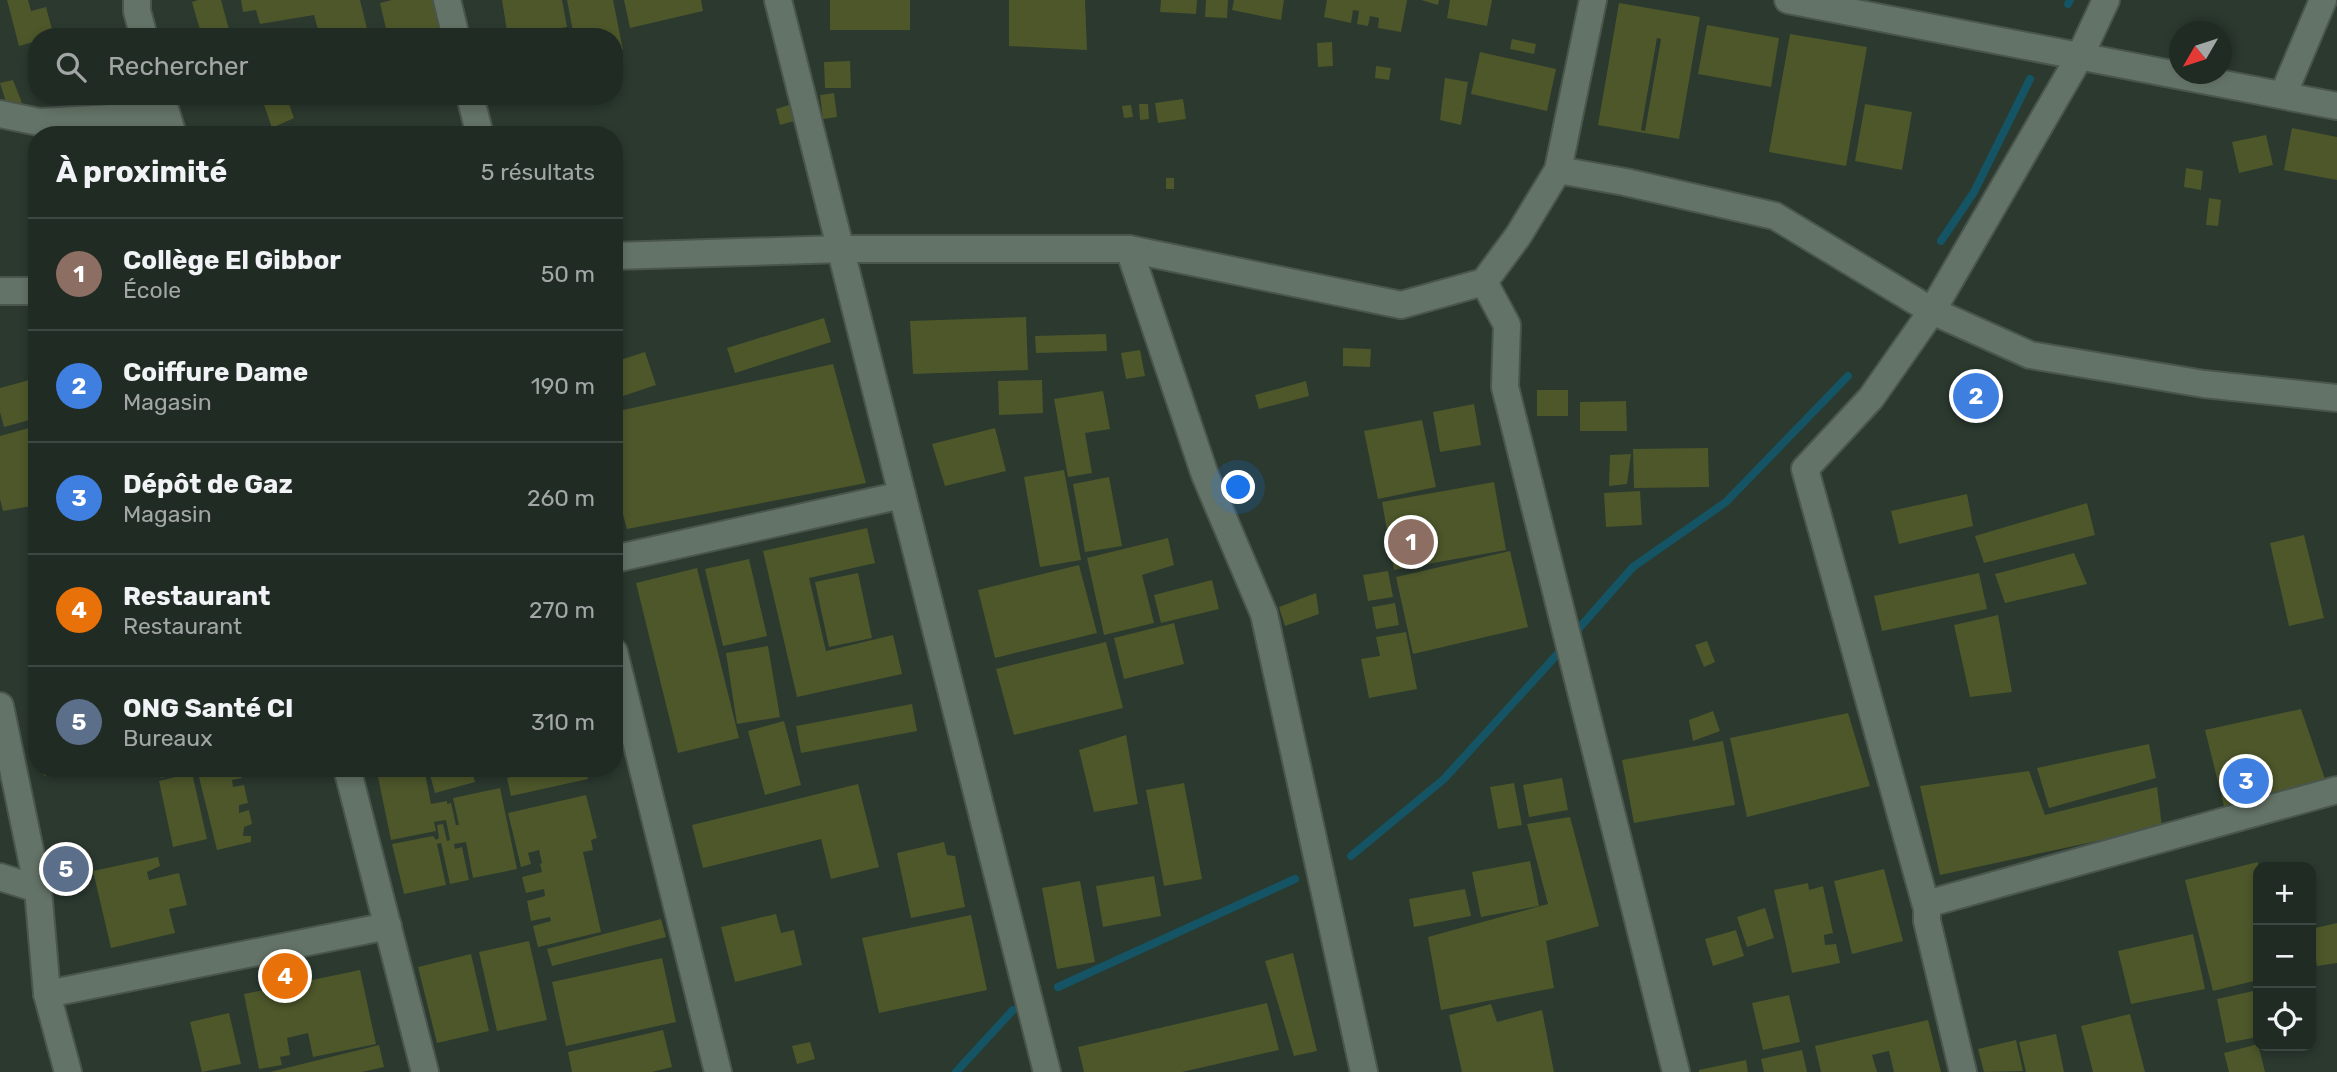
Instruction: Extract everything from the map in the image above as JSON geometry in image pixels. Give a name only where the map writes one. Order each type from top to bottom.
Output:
[{"type":"street","points":[[137,0],[142,28]]},
{"type":"street","points":[[447,0],[454,28]]},
{"type":"street","points":[[778,0],[1047,1072]]},
{"type":"street","points":[[623,256],[841,249],[1129,249],[1401,305],[1484,282],[1518,236],[1559,170],[1593,0]]},
{"type":"street","points":[[1788,0],[2337,106]]},
{"type":"street","points":[[1962,1072],[1927,921],[1927,909],[1805,469],[1871,398],[1932,311],[2080,56],[2106,0]]},
{"type":"street","points":[[2283,94],[2323,0]]},
{"type":"street","points":[[472,105],[478,126]]},
{"type":"street","points":[[0,114],[38,122],[166,115]]},
{"type":"street","points":[[1559,170],[1775,216],[1932,311],[2030,355],[2204,384],[2337,398]]},
{"type":"street","points":[[1129,249],[1205,475],[1264,614],[1364,1072]]},
{"type":"street","points":[[1484,282],[1507,325],[1505,387],[1675,1072]]},
{"type":"street","points":[[0,291],[28,291]]},
{"type":"street","points":[[623,557],[902,495]]},
{"type":"street","points":[[623,688],[718,1072]]},
{"type":"street","points":[[0,706],[38,889],[47,994],[68,1072]]},
{"type":"street","points":[[349,777],[425,1072]]},
{"type":"street","points":[[1927,909],[1930,903],[2337,790]]},
{"type":"street","points":[[0,877],[38,889]]},
{"type":"street","points":[[47,994],[388,926]]},
{"type":"building","points":[[7,0],[28,0],[31,11],[46,7],[52,28],[28,28],[28,44],[19,46]]},
{"type":"building","points":[[221,0],[229,28],[199,28],[192,2]]},
{"type":"building","points":[[241,0],[360,0],[367,28],[318,28],[314,15],[260,24],[256,10],[243,12]]},
{"type":"building","points":[[392,0],[434,0],[441,28],[386,28],[380,3]]},
{"type":"building","points":[[502,0],[562,0],[567,27],[507,28]]},
{"type":"building","points":[[567,0],[613,0],[619,28],[572,28]]},
{"type":"building","points":[[624,0],[701,0],[703,11],[630,28]]},
{"type":"building","points":[[830,0],[910,0],[910,30],[830,30]]},
{"type":"building","points":[[1009,0],[1085,0],[1087,50],[1009,46]]},
{"type":"building","points":[[1161,0],[1197,0],[1196,14],[1160,12]]},
{"type":"building","points":[[1206,0],[1228,0],[1227,18],[1205,17]]},
{"type":"building","points":[[1234,0],[1284,0],[1281,20],[1232,10]]},
{"type":"building","points":[[1327,0],[1407,0],[1401,32],[1378,28],[1379,18],[1370,16],[1368,26],[1357,24],[1359,11],[1353,10],[1351,23],[1324,17]]},
{"type":"building","points":[[1421,0],[1439,0],[1438,5]]},
{"type":"building","points":[[1450,0],[1492,0],[1487,26],[1447,18]]},
{"type":"building","points":[[1619,3],[1700,17],[1679,139],[1598,125]],"holes":[[[1657,38],[1661,39],[1645,131],[1641,130]]]},
{"type":"building","points":[[1707,25],[1779,38],[1771,87],[1698,74]]},
{"type":"building","points":[[1790,34],[1867,47],[1846,166],[1769,152]]},
{"type":"building","points":[[1512,39],[1536,44],[1534,54],[1510,49]]},
{"type":"building","points":[[1332,42],[1333,66],[1318,67],[1317,43]]},
{"type":"building","points":[[1480,52],[1556,69],[1547,111],[1471,94]]},
{"type":"building","points":[[850,61],[851,88],[825,88],[824,62]]},
{"type":"building","points":[[1376,66],[1391,68],[1389,80],[1375,78]]},
{"type":"building","points":[[1445,78],[1468,82],[1461,125],[1440,120]]},
{"type":"building","points":[[13,80],[22,103],[6,102],[0,83]]},
{"type":"building","points":[[834,93],[837,117],[823,119],[820,95]]},
{"type":"building","points":[[1183,99],[1186,119],[1158,123],[1155,103]]},
{"type":"building","points":[[1139,104],[1148,104],[1149,119],[1140,120]]},
{"type":"building","points":[[1865,104],[1912,112],[1902,170],[1855,161]]},
{"type":"building","points":[[264,105],[289,105],[294,118],[271,126]]},
{"type":"building","points":[[789,105],[794,121],[780,125],[776,109]]},
{"type":"building","points":[[1131,105],[1133,117],[1124,118],[1122,106]]},
{"type":"building","points":[[2292,128],[2337,137],[2337,180],[2284,170]]},
{"type":"building","points":[[2266,135],[2273,165],[2239,173],[2232,142]]},
{"type":"building","points":[[2186,168],[2203,171],[2201,190],[2184,187]]},
{"type":"building","points":[[1166,178],[1174,178],[1174,189],[1166,189]]},
{"type":"building","points":[[2209,198],[2221,200],[2218,226],[2206,225]]},
{"type":"building","points":[[1026,317],[1028,370],[913,374],[910,321]]},
{"type":"building","points":[[824,318],[831,342],[735,373],[727,348]]},
{"type":"building","points":[[1106,334],[1107,351],[1036,353],[1035,336]]},
{"type":"building","points":[[1343,348],[1371,349],[1370,367],[1343,366]]},
{"type":"building","points":[[1140,350],[1145,376],[1126,379],[1121,353]]},
{"type":"building","points":[[645,352],[656,385],[623,396],[623,359]]},
{"type":"building","points":[[833,364],[866,483],[627,529],[623,515],[623,410]]},
{"type":"building","points":[[28,380],[28,420],[4,427],[0,412],[0,388]]},
{"type":"building","points":[[1042,380],[1043,413],[999,415],[998,381]]},
{"type":"building","points":[[1306,381],[1309,396],[1259,409],[1255,395]]},
{"type":"building","points":[[1537,390],[1568,390],[1568,416],[1537,416]]},
{"type":"building","points":[[1103,391],[1110,429],[1085,433],[1092,473],[1068,477],[1054,399]]},
{"type":"building","points":[[1626,401],[1627,431],[1580,431],[1580,402]]},
{"type":"building","points":[[1474,404],[1481,445],[1440,452],[1433,412]]},
{"type":"building","points":[[1422,420],[1436,487],[1378,499],[1364,431]]},
{"type":"building","points":[[28,428],[28,507],[3,511],[0,499],[0,436]]},
{"type":"building","points":[[995,428],[1006,471],[945,486],[932,444]]},
{"type":"building","points":[[1708,448],[1709,487],[1634,488],[1633,449]]},
{"type":"building","points":[[1631,454],[1627,484],[1609,486],[1610,455]]},
{"type":"building","points":[[1064,470],[1081,560],[1040,567],[1024,477]]},
{"type":"building","points":[[1109,477],[1122,546],[1085,552],[1073,484]]},
{"type":"building","points":[[1494,482],[1506,550],[1394,570],[1382,502]]},
{"type":"building","points":[[1640,491],[1642,525],[1606,527],[1604,493]]},
{"type":"building","points":[[1967,494],[1973,526],[1899,544],[1891,511]]},
{"type":"building","points":[[2087,503],[2095,535],[1984,563],[1975,536]]},
{"type":"building","points":[[867,528],[875,563],[809,578],[826,651],[893,635],[902,674],[797,697],[763,551]]},
{"type":"building","points":[[2304,535],[2324,618],[2289,626],[2270,543]]},
{"type":"building","points":[[1168,538],[1174,565],[1142,575],[1154,623],[1104,635],[1087,558]]},
{"type":"building","points":[[1510,551],[1528,627],[1413,654],[1396,577]]},
{"type":"building","points":[[2074,553],[2087,584],[2005,603],[1995,574]]},
{"type":"building","points":[[749,559],[767,636],[723,646],[705,569]]},
{"type":"building","points":[[1079,565],[1097,633],[995,658],[978,590]]},
{"type":"building","points":[[697,568],[739,738],[678,753],[636,583]]},
{"type":"building","points":[[1388,571],[1393,597],[1368,601],[1363,575]]},
{"type":"building","points":[[858,573],[872,638],[829,647],[815,582]]},
{"type":"building","points":[[1979,573],[1987,609],[1882,631],[1874,596]]},
{"type":"building","points":[[1212,580],[1219,609],[1161,623],[1154,595]]},
{"type":"building","points":[[1316,593],[1319,614],[1285,626],[1279,607]]},
{"type":"building","points":[[1395,603],[1399,625],[1376,629],[1372,607]]},
{"type":"building","points":[[1998,615],[2012,692],[1970,697],[1954,625]]},
{"type":"building","points":[[1174,623],[1184,664],[1124,679],[1114,638]]},
{"type":"building","points":[[1406,632],[1417,689],[1369,698],[1361,659],[1380,656],[1376,637]]},
{"type":"building","points":[[1707,641],[1715,662],[1704,667],[1695,645]]},
{"type":"building","points":[[1106,642],[1123,708],[1014,735],[996,669]]},
{"type":"building","points":[[768,646],[780,717],[737,724],[726,653]]},
{"type":"building","points":[[912,704],[917,731],[801,753],[796,726]]},
{"type":"building","points":[[2301,709],[2326,782],[2225,810],[2205,730]]},
{"type":"building","points":[[1713,711],[1720,731],[1693,741],[1689,720]]},
{"type":"building","points":[[1848,713],[1870,786],[1747,817],[1730,738]]},
{"type":"building","points":[[784,721],[801,785],[765,795],[748,731]]},
{"type":"building","points":[[1126,735],[1138,804],[1094,812],[1079,750]]},
{"type":"building","points":[[1723,741],[1735,805],[1634,823],[1622,760]]},
{"type":"building","points":[[2149,744],[2156,778],[2049,808],[2037,768]]},
{"type":"building","points":[[2029,771],[2045,815],[2157,787],[2162,827],[1940,875],[1920,786]]},
{"type":"building","points":[[193,777],[207,839],[173,847],[159,781]]},
{"type":"building","points":[[199,777],[242,777],[232,780],[233,787],[244,785],[248,803],[239,805],[239,813],[249,810],[252,824],[244,827],[243,836],[251,836],[251,842],[217,850]]},
{"type":"building","points":[[378,777],[426,777],[431,804],[447,801],[447,804],[451,803],[456,825],[459,825],[453,798],[500,788],[517,869],[473,878],[466,842],[454,844],[455,849],[462,847],[469,880],[450,884],[441,843],[437,844],[446,885],[404,894],[392,844],[433,836],[436,840],[439,838],[437,825],[443,824],[447,841],[450,840],[446,820],[434,822],[436,831],[391,840]]},
{"type":"building","points":[[431,777],[474,777],[475,782],[435,793]]},
{"type":"building","points":[[587,777],[588,779],[511,796],[507,778]]},
{"type":"building","points":[[1562,778],[1568,810],[1529,817],[1523,785]]},
{"type":"building","points":[[1184,783],[1202,879],[1164,886],[1146,790]]},
{"type":"building","points":[[1514,783],[1522,825],[1498,829],[1490,787]]},
{"type":"building","points":[[858,784],[879,867],[831,879],[821,839],[703,868],[692,825]]},
{"type":"building","points":[[586,795],[597,838],[591,840],[593,850],[583,852],[601,932],[538,947],[533,926],[551,921],[550,917],[531,921],[527,901],[545,896],[544,889],[526,893],[522,877],[542,872],[542,863],[539,850],[528,853],[531,864],[521,867],[508,813]]},
{"type":"building","points":[[1570,817],[1599,926],[1546,941],[1554,988],[1441,1010],[1428,937],[1548,904],[1527,824]]},
{"type":"building","points":[[944,842],[947,855],[955,856],[965,907],[911,918],[897,853]]},
{"type":"building","points":[[158,857],[160,866],[147,872],[149,880],[179,873],[187,905],[169,909],[175,933],[111,948],[93,871]]},
{"type":"building","points":[[1530,861],[1539,906],[1481,917],[1472,872]]},
{"type":"building","points":[[2253,863],[2253,981],[2213,991],[2185,880]]},
{"type":"building","points":[[1884,869],[1903,941],[1852,954],[1834,881]]},
{"type":"building","points":[[1154,876],[1161,916],[1103,927],[1096,886]]},
{"type":"building","points":[[1080,881],[1095,962],[1057,969],[1042,888]]},
{"type":"building","points":[[1808,883],[1809,890],[1823,886],[1833,933],[1824,935],[1825,945],[1836,944],[1840,963],[1792,973],[1774,890]]},
{"type":"building","points":[[1465,889],[1471,916],[1414,927],[1409,899]]},
{"type":"building","points":[[1765,908],[1774,938],[1747,947],[1737,917]]},
{"type":"building","points":[[776,914],[781,933],[794,930],[802,965],[735,982],[721,927]]},
{"type":"building","points":[[971,915],[987,990],[879,1013],[862,938]]},
{"type":"building","points":[[661,919],[666,937],[552,966],[547,949]]},
{"type":"building","points":[[2337,923],[2337,963],[2317,966],[2316,928]]},
{"type":"building","points":[[1736,930],[1744,956],[1713,966],[1705,939]]},
{"type":"building","points":[[2193,934],[2205,989],[2131,1004],[2118,951]]},
{"type":"building","points":[[529,941],[547,1020],[497,1031],[479,952]]},
{"type":"building","points":[[1293,953],[1317,1051],[1294,1056],[1265,961]]},
{"type":"building","points":[[471,954],[489,1031],[437,1043],[418,967]]},
{"type":"building","points":[[662,958],[676,1022],[566,1046],[552,982]]},
{"type":"building","points":[[360,970],[376,1044],[313,1057],[308,1033],[287,1038],[290,1055],[280,1057],[282,1065],[259,1069],[244,994]]},
{"type":"building","points":[[2253,991],[2253,1038],[2226,1043],[2217,999]]},
{"type":"building","points":[[1789,995],[1800,1042],[1763,1050],[1752,1003]]},
{"type":"building","points":[[1267,1003],[1279,1050],[1182,1072],[1084,1072],[1078,1047]]},
{"type":"building","points":[[1491,1004],[1497,1022],[1542,1010],[1554,1072],[1462,1072],[1449,1015]]},
{"type":"building","points":[[229,1013],[241,1064],[202,1072],[190,1022]]},
{"type":"building","points":[[2130,1014],[2145,1072],[2093,1072],[2081,1026]]},
{"type":"building","points":[[1928,1020],[1941,1072],[1894,1072],[1889,1051],[1872,1055],[1877,1072],[1821,1072],[1815,1046]]},
{"type":"building","points":[[663,1030],[672,1067],[652,1072],[572,1072],[568,1052]]},
{"type":"building","points":[[2056,1034],[2064,1072],[2026,1072],[2019,1042]]},
{"type":"building","points":[[2016,1040],[2023,1071],[1984,1072],[1978,1049]]},
{"type":"building","points":[[810,1042],[815,1059],[797,1064],[792,1046]]},
{"type":"building","points":[[379,1045],[384,1067],[362,1072],[270,1072]]},
{"type":"building","points":[[2253,1045],[2253,1051],[2260,1051],[2265,1072],[2229,1072],[2224,1053]]},
{"type":"building","points":[[1802,1050],[1807,1072],[1764,1072],[1761,1059]]},
{"type":"building","points":[[1746,1060],[1748,1072],[1699,1072],[1699,1070]]},
{"type":"waterway","points":[[2068,4],[2070,0]]},
{"type":"waterway","points":[[1941,241],[1974,192],[2030,79]]},
{"type":"waterway","points":[[1573,635],[1633,567],[1726,502],[1848,376]]},
{"type":"waterway","points":[[1351,856],[1444,779],[1563,648]]},
{"type":"waterway","points":[[1058,987],[1295,879]]},
{"type":"waterway","points":[[956,1072],[1013,1010]]},
{"type":"place","name":"Coiffure Dame","points":[[1976,396]]},
{"type":"place","name":"Collège El Gibbor","points":[[1411,542]]},
{"type":"place","name":"Dépôt de Gaz","points":[[2246,781]]},
{"type":"place","name":"ONG Santé CI","points":[[66,869]]},
{"type":"place","name":"Restaurant","points":[[285,976]]}]
